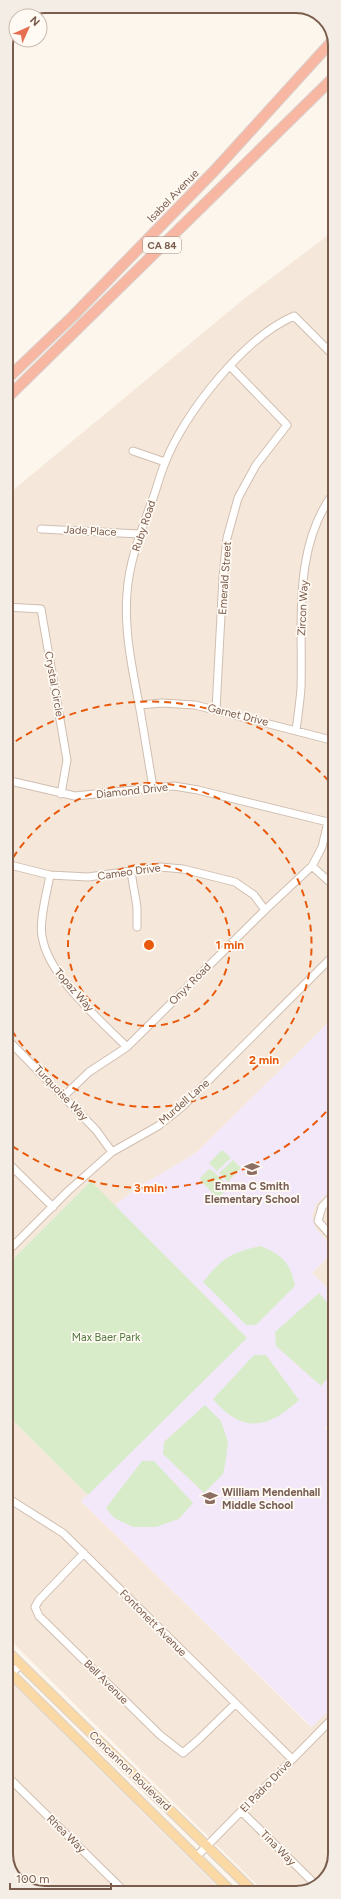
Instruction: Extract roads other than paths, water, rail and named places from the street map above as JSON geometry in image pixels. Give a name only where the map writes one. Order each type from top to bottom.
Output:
[{"type":"highway","name":"Isabel Avenue","points":[[13,373],[73,316],[215,170],[328,45]]},
{"type":"highway","name":"CA 84","points":[[13,392],[328,83]]},
{"type":"main road","name":"Concannon Boulevard","points":[[13,1658],[248,1886]]},
{"type":"main road","name":"Concannon Boulevard","points":[[13,1679],[226,1886]]},
{"type":"street","name":"Ruby Road","points":[[153,787],[130,658],[127,593],[131,568],[140,534],[165,462],[186,423],[207,392],[230,366],[256,341],[284,320],[294,316],[328,350]]},
{"type":"street","name":"Emerald Street","points":[[216,710],[223,577],[227,538],[238,498],[256,465],[288,425],[230,366]]},
{"type":"street","points":[[133,451],[165,462]]},
{"type":"street","name":"Zircon Way","points":[[296,730],[301,690],[302,592],[315,523],[328,502]]},
{"type":"street","name":"Jade Place","points":[[41,529],[140,534]]},
{"type":"street","name":"Crystal Circle","points":[[13,607],[41,609],[66,760],[61,794]]},
{"type":"street","name":"Garnet Drive","points":[[139,705],[183,703],[328,739]]},
{"type":"street","name":"Diamond Drive","points":[[13,782],[75,796],[174,786],[198,790],[328,822]]},
{"type":"street","name":"Onyx Road","points":[[64,1096],[89,1072],[127,1048],[265,910],[312,866],[322,847],[328,822]]},
{"type":"street","name":"Cameo Drive","points":[[13,866],[50,875],[88,878],[160,866],[183,868],[235,882],[254,895],[265,910]]},
{"type":"street","points":[[312,866],[328,881]]},
{"type":"street","points":[[131,872],[137,907],[137,927]]},
{"type":"street","name":"Topaz Way","points":[[50,875],[42,936],[52,965],[68,986],[127,1048]]},
{"type":"street","name":"Murdell Lane","points":[[13,1246],[87,1173],[112,1152],[172,1116],[328,961]]},
{"type":"street","name":"Turquoise Way","points":[[13,1045],[96,1130],[112,1152]]},
{"type":"street","points":[[13,1168],[53,1207]]},
{"type":"street","points":[[328,1201],[322,1207],[318,1221],[328,1232]]},
{"type":"street","name":"Fontonett Avenue","points":[[13,1503],[53,1526],[84,1553],[292,1759]]},
{"type":"street","name":"Bell Avenue","points":[[84,1553],[39,1600],[35,1607],[39,1616],[160,1735],[183,1753],[235,1704]]},
{"type":"street","points":[[13,1670],[20,1665]]},
{"type":"street","name":"El Padro Drive","points":[[196,1856],[328,1723]]},
{"type":"street","name":"Rhea Way","points":[[13,1782],[119,1886]]},
{"type":"street","name":"Tina Way","points":[[241,1811],[312,1881]]},
{"type":"place","name":"Emma C Smith Elementary School","points":[[252,1169]]},
{"type":"place","name":"William Mendenhall Middle School","points":[[210,1498]]},
{"type":"park label","name":"Max Baer Park","points":[[106,1337]]}]
